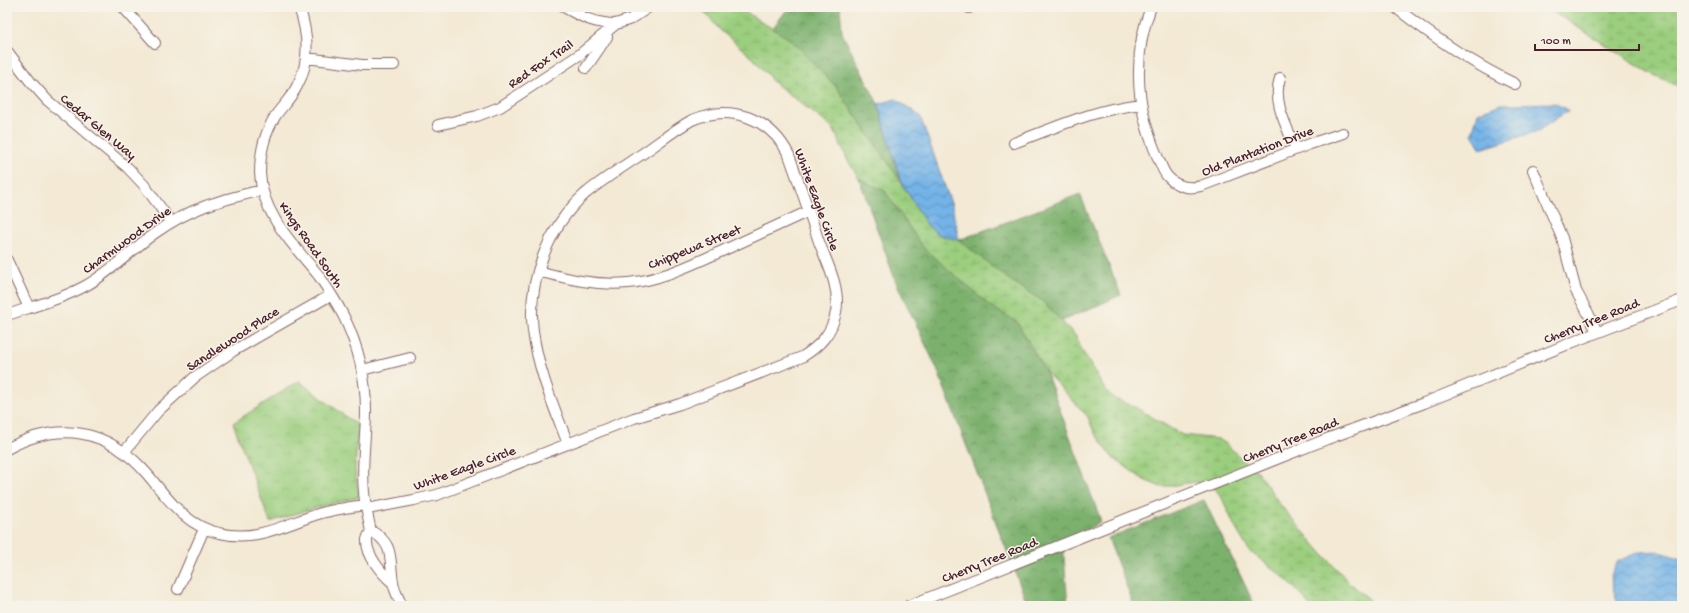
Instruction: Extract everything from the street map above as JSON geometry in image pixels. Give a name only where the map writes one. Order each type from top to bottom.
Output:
[{"type":"street","points":[[123,7],[155,44]]},
{"type":"street","name":"Kings Road South","points":[[298,7],[306,34],[306,58],[298,85],[276,116],[265,139],[260,161],[262,190],[274,218],[331,295],[351,333],[362,370],[366,410],[363,460],[364,493],[371,531],[367,540],[373,559],[382,574],[393,583]]},
{"type":"street","points":[[564,7],[590,21],[616,24]]},
{"type":"street","name":"Red Fox Trail","points":[[438,125],[478,116],[500,107],[579,54],[616,24],[631,19],[649,7]]},
{"type":"street","name":"Old Plantation Drive","points":[[1151,7],[1140,49],[1139,80],[1141,104],[1147,131],[1165,173],[1175,183],[1183,187],[1192,188],[1201,186],[1296,149],[1343,133]]},
{"type":"street","points":[[1395,7],[1454,51],[1488,71],[1515,84]]},
{"type":"street","points":[[586,68],[616,24]]},
{"type":"street","name":"Cedar Glen Way","points":[[7,51],[47,100],[128,168],[157,202],[171,222]]},
{"type":"street","points":[[306,58],[362,65],[394,64]]},
{"type":"street","points":[[1280,78],[1277,89],[1279,106],[1296,149]]},
{"type":"street","points":[[1014,144],[1076,118],[1108,109],[1141,104]]},
{"type":"street","name":"White Eagle Circle","points":[[366,507],[437,495],[568,444],[634,418],[680,404],[802,357],[819,346],[828,334],[833,323],[837,299],[835,287],[789,155],[784,145],[773,133],[760,123],[740,115],[724,113],[708,114],[685,124],[584,195],[566,215],[554,233],[538,271],[532,316],[536,351],[568,444]]},
{"type":"street","points":[[1533,170],[1562,238],[1576,291],[1597,332]]},
{"type":"street","name":"Charmwood Drive","points":[[7,315],[60,297],[88,285],[171,222],[202,206],[262,190]]},
{"type":"street","name":"Chippewa Street","points":[[538,271],[566,279],[594,283],[615,284],[647,280],[679,270],[809,211]]},
{"type":"street","points":[[7,260],[29,308]]},
{"type":"street","name":"Sandlewood Place","points":[[124,452],[158,411],[194,377],[233,351],[331,295]]},
{"type":"street","name":"Cherry Tree Road","points":[[908,606],[1327,439],[1424,403],[1597,332],[1682,300]]},
{"type":"street","points":[[362,370],[410,358]]},
{"type":"street","points":[[7,449],[31,437],[62,431],[86,434],[100,438],[124,452],[146,473],[181,513],[204,528],[228,535],[252,536],[262,534],[330,511],[366,507]]},
{"type":"street","points":[[178,589],[204,528]]},
{"type":"street","points":[[371,531],[378,535],[386,543],[390,553],[393,583],[402,606]]},
{"type":"street","points":[[373,559],[390,553]]},
{"type":"green space","points":[[700,7],[741,7],[752,16],[791,40],[836,87],[901,182],[928,226],[940,235],[959,240],[1008,279],[1041,300],[1076,336],[1080,347],[1104,388],[1115,399],[1135,407],[1182,435],[1218,439],[1225,443],[1246,463],[1257,471],[1282,507],[1330,562],[1351,584],[1377,606],[1309,606],[1305,599],[1280,574],[1249,551],[1235,527],[1222,498],[1215,489],[1197,482],[1161,487],[1144,480],[1112,457],[1094,432],[1088,417],[1046,372],[1017,322],[990,306],[923,247],[885,191],[859,178],[848,161],[833,128],[771,80],[753,58],[720,30]]},
{"type":"green space","points":[[789,7],[840,7],[842,33],[878,104],[901,182],[836,87],[772,29]]},
{"type":"green space","points":[[1545,7],[1682,7],[1682,88],[1654,75]]},
{"type":"green space","points":[[859,178],[885,191],[923,247],[990,306],[1017,322],[1046,372],[1101,521],[1063,545],[1068,606],[1028,606],[937,369],[895,280]]},
{"type":"green space","points":[[1080,194],[1121,295],[1062,321],[1041,300],[1008,279],[959,240]]},
{"type":"green space","points":[[299,381],[358,426],[355,469],[359,497],[311,509],[270,522],[233,423]]},
{"type":"green space","points":[[1204,500],[1255,606],[1134,606],[1108,538]]},
{"type":"water","points":[[896,99],[920,116],[953,209],[959,240],[940,235],[928,226],[901,182],[878,104]]},
{"type":"water","points":[[1554,103],[1570,111],[1538,131],[1481,149],[1472,134],[1478,113],[1501,104]]},
{"type":"water","points":[[1657,551],[1682,559],[1682,606],[1618,606],[1610,577],[1618,561],[1639,552]]}]
